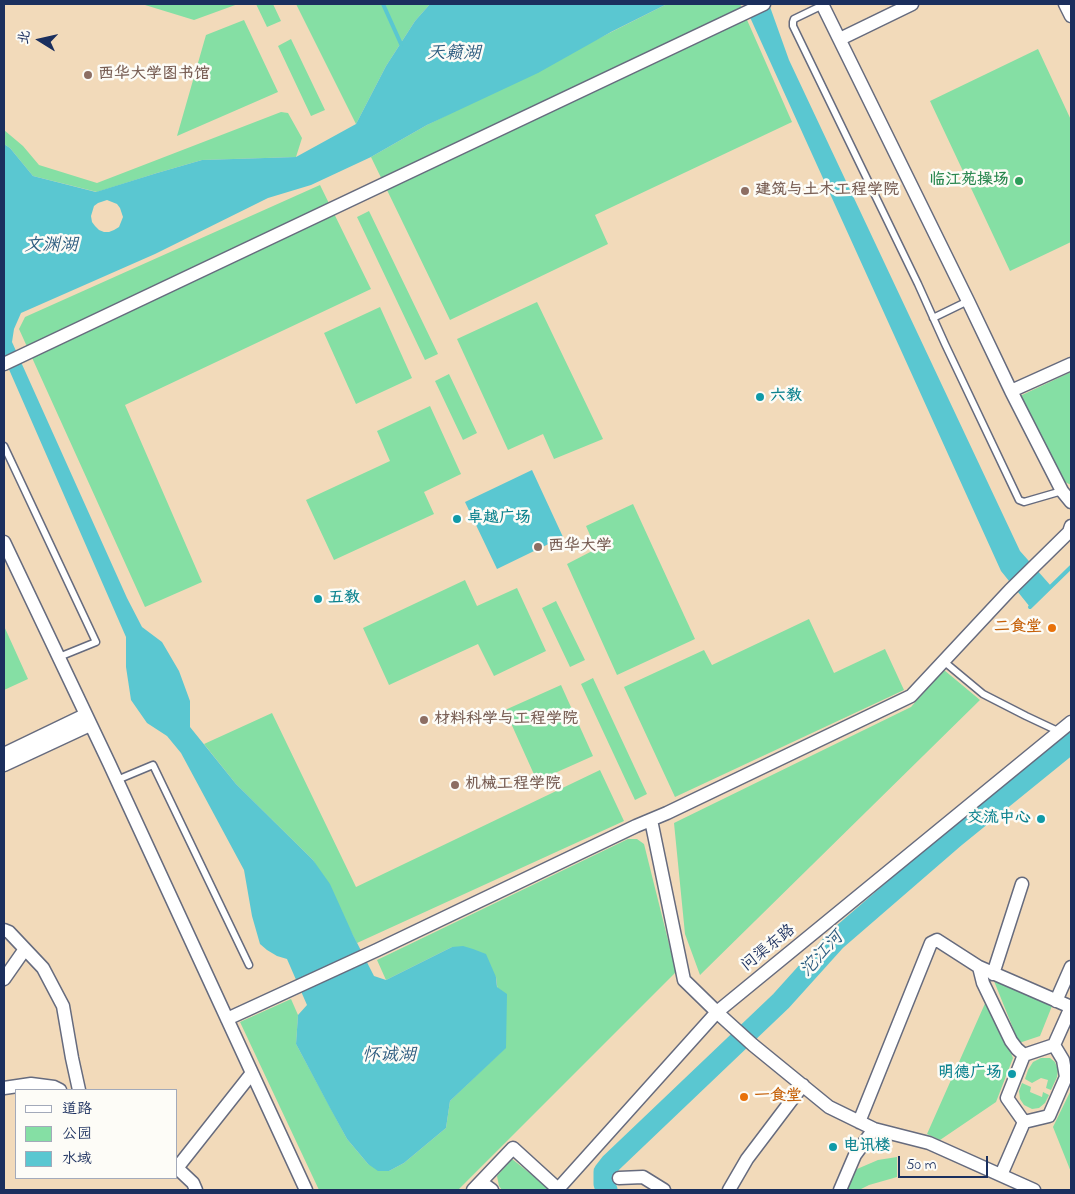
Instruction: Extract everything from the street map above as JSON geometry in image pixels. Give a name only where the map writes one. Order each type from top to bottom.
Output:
[{"type":"street","points":[[4,364],[764,4]]},
{"type":"street","points":[[823,4],[1011,392],[1062,491],[1071,502]]},
{"type":"street","points":[[840,39],[912,4]]},
{"type":"street","points":[[1065,4],[1071,16]]},
{"type":"street","points":[[1011,392],[1071,364]]},
{"type":"street","points":[[227,1020],[911,696],[1010,590],[1069,532],[1071,526]]},
{"type":"street","points":[[4,542],[117,780],[306,1190]]},
{"type":"street","points":[[4,754],[88,720]]},
{"type":"street","points":[[4,765],[88,720]]},
{"type":"street","name":"问渠东路","points":[[477,1186],[514,1148],[559,1190],[719,1014],[1071,722]]},
{"type":"street","points":[[651,820],[684,980],[719,1014],[753,1046],[829,1106],[874,1129],[929,1143],[1034,1190]]},
{"type":"street","points":[[993,974],[1022,884]]},
{"type":"street","points":[[4,930],[9,932],[43,968],[63,1006],[79,1089]]},
{"type":"street","points":[[859,1122],[931,943],[937,940],[993,974],[1056,1001],[1070,1005],[1054,1045],[1024,1055],[1007,1098],[1024,1122]]},
{"type":"street","points":[[4,979],[25,949]]},
{"type":"street","points":[[979,967],[983,982],[1011,1040],[1024,1055]]},
{"type":"street","points":[[1056,1001],[1071,967]]},
{"type":"street","points":[[1024,1122],[1049,1116],[1068,1077],[1063,1060],[1054,1045]]},
{"type":"street","points":[[178,1166],[252,1073]]},
{"type":"street","points":[[4,1088],[31,1084],[58,1089]]},
{"type":"street","points":[[729,1190],[747,1159],[803,1085]]},
{"type":"street","points":[[1000,1175],[1024,1122]]},
{"type":"street","points":[[840,1190],[854,1156],[874,1129]]},
{"type":"street","points":[[178,1170],[193,1183],[196,1190]]},
{"type":"street","points":[[618,1178],[643,1177],[664,1190]]},
{"type":"street","points":[[477,1186],[492,1190]]},
{"type":"lane","points":[[823,4],[794,19],[793,26],[914,275],[1019,500],[1024,502],[1062,491]]},
{"type":"lane","points":[[933,318],[968,301]]},
{"type":"lane","points":[[4,446],[96,642],[59,657]]},
{"type":"lane","points":[[947,664],[983,694],[1060,732]]},
{"type":"lane","points":[[117,780],[152,765],[249,965]]},
{"type":"green space","points":[[146,4],[238,4],[194,20]]},
{"type":"green space","points":[[256,4],[273,4],[281,21],[267,27]]},
{"type":"green space","points":[[296,4],[430,4],[415,21],[386,66],[356,124]]},
{"type":"green space","points":[[667,4],[740,4],[792,122],[595,215],[608,244],[450,320],[371,157],[427,125]]},
{"type":"green space","points":[[244,20],[278,92],[177,136],[206,35]]},
{"type":"green space","points":[[291,39],[325,110],[311,116],[278,46]]},
{"type":"green space","name":"临江苑操场","points":[[1038,49],[1071,120],[1071,242],[1010,271],[930,101]]},
{"type":"green space","points":[[281,112],[288,113],[302,138],[296,157],[202,160],[97,192],[33,176],[10,148],[4,144],[4,130],[23,146],[39,165],[97,183]]},
{"type":"green space","points":[[320,185],[371,289],[125,405],[202,582],[145,607],[19,329],[25,317]]},
{"type":"green space","points":[[369,211],[438,354],[425,360],[357,217]]},
{"type":"green space","points":[[537,302],[603,439],[554,459],[543,434],[508,450],[457,339]]},
{"type":"green space","points":[[380,307],[412,378],[356,404],[324,333]]},
{"type":"green space","points":[[1071,372],[1071,485],[1061,480],[1020,396]]},
{"type":"green space","points":[[449,374],[477,433],[463,440],[435,381]]},
{"type":"green space","points":[[430,406],[461,474],[424,492],[434,514],[334,560],[306,500],[390,461],[377,431]]},
{"type":"green space","points":[[633,504],[695,639],[617,675],[567,564],[596,549],[586,526]]},
{"type":"green space","points":[[465,580],[477,606],[517,588],[546,651],[494,676],[478,644],[389,685],[363,628]]},
{"type":"green space","points":[[556,601],[585,660],[570,667],[542,608]]},
{"type":"green space","points":[[809,619],[834,673],[885,649],[904,690],[675,797],[624,687],[704,650],[712,665]]},
{"type":"green space","points":[[4,626],[28,679],[4,690]]},
{"type":"green space","points":[[944,670],[980,700],[700,975],[685,934],[674,823],[911,707]]},
{"type":"green space","points":[[593,678],[647,794],[635,800],[581,684]]},
{"type":"green space","points":[[561,685],[593,756],[537,781],[505,710]]},
{"type":"green space","points":[[272,713],[356,887],[600,770],[624,821],[357,943],[313,860],[236,784],[204,744]]},
{"type":"green space","points":[[628,839],[637,839],[644,844],[676,972],[458,1190],[319,1190],[240,1022],[291,999],[298,1015],[296,1044],[347,1139],[368,1164],[389,1171],[404,1163],[446,1128],[450,1101],[505,1048],[496,977],[452,947],[386,980],[377,960]]},
{"type":"green space","points":[[994,981],[1052,1006],[1040,1036],[1019,1043]]},
{"type":"green space","points":[[987,999],[1013,1058],[996,1102],[940,1140],[927,1134]]},
{"type":"green space","points":[[1041,1058],[1050,1058],[1055,1062],[1058,1070],[1051,1090],[1046,1088],[1048,1080],[1041,1078],[1032,1083],[1025,1079],[1033,1062]]},
{"type":"green space","points":[[1022,1083],[1031,1087],[1030,1092],[1042,1097],[1043,1092],[1049,1095],[1045,1103],[1039,1108],[1032,1109],[1024,1105],[1020,1099],[1019,1091]]},
{"type":"green space","points":[[1071,1090],[1071,1172],[1053,1127]]},
{"type":"green space","points":[[897,1157],[897,1177],[859,1190],[847,1190],[857,1169],[878,1160]]},
{"type":"green space","points":[[512,1159],[551,1190],[502,1190],[497,1176]]},
{"type":"water","points":[[430,4],[667,4],[611,32],[538,73],[427,125],[371,157],[311,185],[268,198],[155,254],[21,313],[14,329],[12,342],[127,598],[142,627],[162,642],[179,671],[190,701],[190,727],[236,784],[313,860],[330,884],[374,976],[386,980],[452,947],[463,946],[486,954],[496,977],[497,987],[507,994],[506,1048],[450,1101],[446,1128],[404,1163],[389,1171],[378,1171],[368,1164],[347,1139],[296,1044],[298,1015],[307,1005],[287,959],[277,956],[260,944],[252,916],[244,870],[181,753],[167,736],[147,723],[131,700],[126,667],[126,637],[4,358],[4,144],[10,148],[33,176],[96,192],[202,160],[296,157],[356,124],[386,66],[415,21]],"holes":[[[107,200],[117,204],[123,217],[119,227],[109,232],[99,230],[92,222],[91,216],[94,206]]]},
{"type":"water","points":[[744,4],[769,4],[789,60],[1020,551],[1051,586],[1030,607],[1001,571]]},
{"type":"water","points":[[532,470],[563,537],[497,569],[465,502]]},
{"type":"waterway","points":[[383,4],[401,44]]},
{"type":"waterway","points":[[1030,607],[1071,567]]},
{"type":"waterway","name":"沱江河","points":[[607,1190],[604,1184],[604,1172],[611,1163],[781,1001],[836,940],[955,837],[1071,743]]},
{"type":"place","name":"西华大学图书馆","points":[[88,75]]},
{"type":"place","name":"临江苑操场","points":[[1019,181]]},
{"type":"place","name":"建筑与土木工程学院","points":[[745,191]]},
{"type":"place","name":"六教","points":[[760,397]]},
{"type":"place","name":"卓越广场","points":[[457,519]]},
{"type":"place","name":"西华大学","points":[[538,547]]},
{"type":"place","name":"五教","points":[[318,599]]},
{"type":"place","name":"二食堂","points":[[1052,628]]},
{"type":"place","name":"材料科学与工程学院","points":[[424,720]]},
{"type":"place","name":"机械工程学院","points":[[455,785]]},
{"type":"place","name":"交流中心","points":[[1041,819]]},
{"type":"place","name":"明德广场","points":[[1012,1074]]},
{"type":"place","name":"一食堂","points":[[744,1097]]},
{"type":"place","name":"电讯楼","points":[[833,1147]]},
{"type":"water label","name":"天籁湖","points":[[454,55]]},
{"type":"water label","name":"文渊湖","points":[[51,247]]},
{"type":"water label","name":"怀诚湖","points":[[389,1057]]}]
